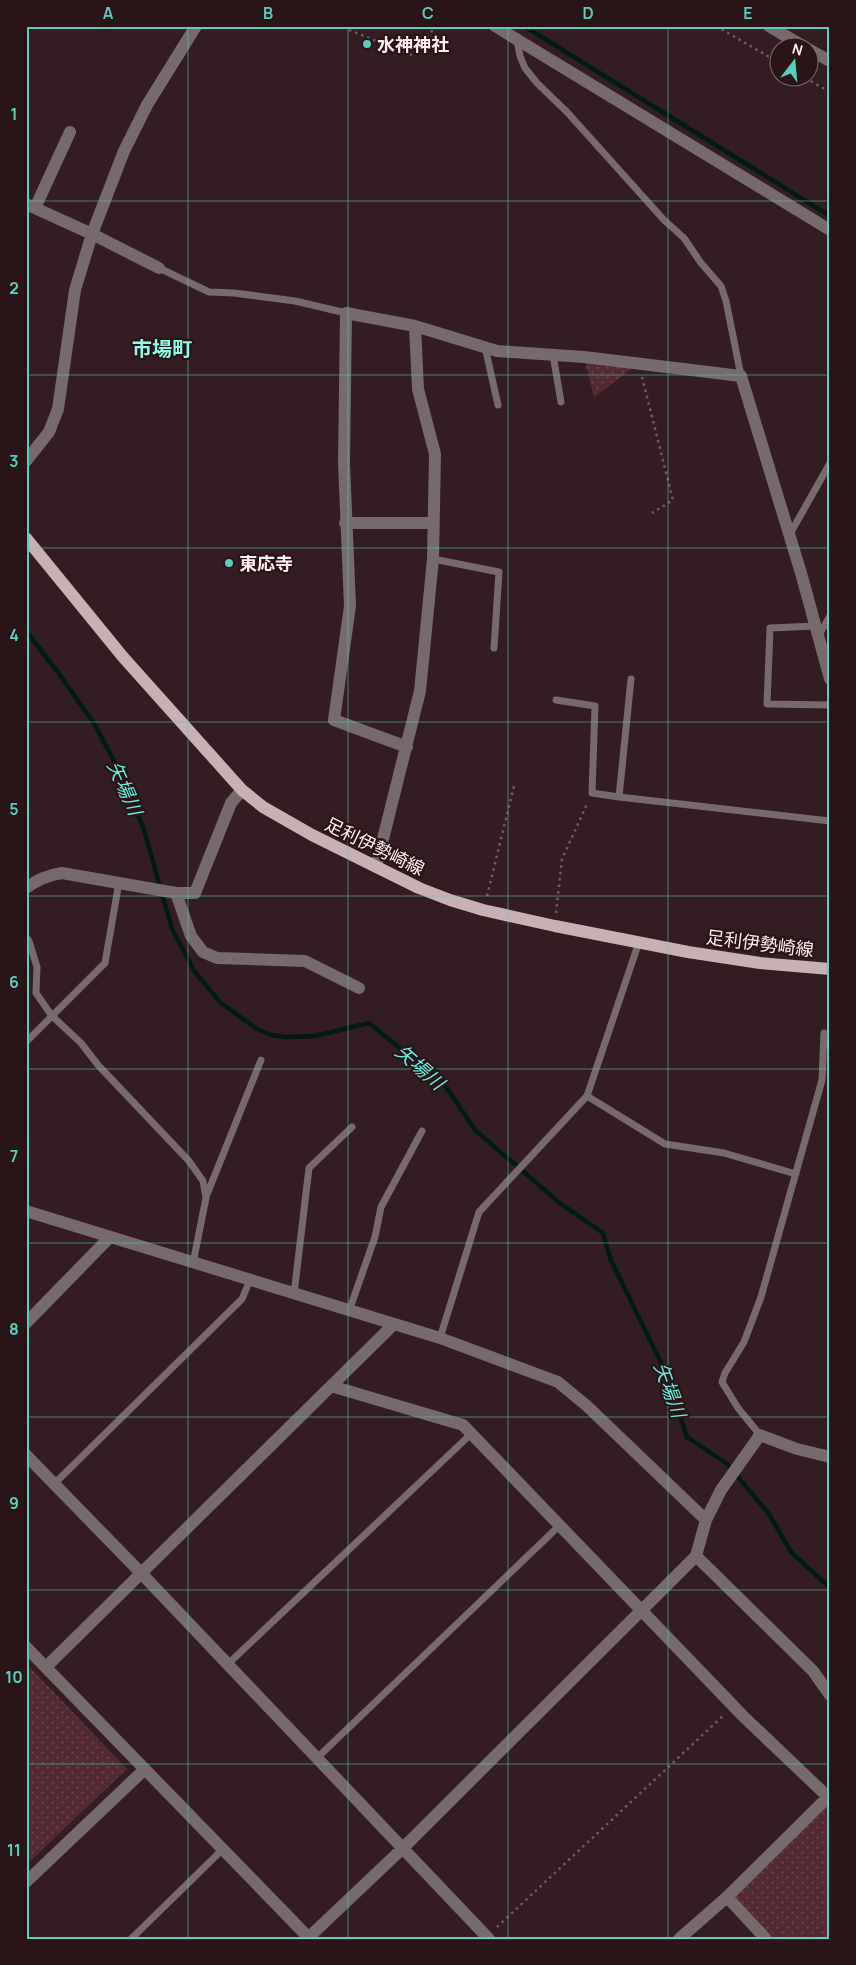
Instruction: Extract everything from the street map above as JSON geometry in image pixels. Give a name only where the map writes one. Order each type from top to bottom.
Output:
[{"type":"main road","name":"足利伊勢崎線","points":[[26,538],[123,657],[242,790],[263,807],[282,818],[419,888],[483,910],[688,952],[760,963],[830,969]]},
{"type":"street","points":[[26,461],[49,432],[58,409],[75,290],[92,234],[124,151],[147,105],[196,26]]},
{"type":"street","points":[[495,26],[830,230]]},
{"type":"street","points":[[769,26],[790,38]]},
{"type":"street","points":[[818,54],[830,61]]},
{"type":"street","points":[[70,132],[30,206],[160,268]]},
{"type":"street","points":[[407,747],[334,720],[350,606],[344,463],[346,312],[414,326],[497,351],[553,355],[741,376],[830,679]]},
{"type":"street","points":[[376,867],[420,691],[433,559],[432,523],[435,454],[418,389],[414,326]]},
{"type":"street","points":[[346,523],[432,523]]},
{"type":"street","points":[[26,888],[38,879],[51,874],[62,873],[176,893],[195,893],[231,802],[242,790]]},
{"type":"street","points":[[176,893],[191,936],[203,952],[217,958],[305,961],[359,988]]},
{"type":"street","points":[[26,1211],[440,1338],[558,1382],[587,1406],[706,1520]]},
{"type":"street","points":[[26,1323],[110,1237]]},
{"type":"street","points":[[46,1668],[394,1325]]},
{"type":"street","points":[[332,1386],[463,1425],[733,1706],[829,1795],[727,1897],[679,1939]]},
{"type":"street","points":[[26,1647],[308,1938],[403,1848],[696,1556],[706,1520],[721,1490],[760,1435],[797,1449],[830,1457]]},
{"type":"street","points":[[26,1455],[142,1573],[488,1938]]},
{"type":"street","points":[[696,1556],[813,1671],[830,1695]]},
{"type":"street","points":[[26,1882],[145,1769]]},
{"type":"street","points":[[727,1897],[766,1939]]},
{"type":"lane","points":[[519,40],[520,56],[525,68],[537,83],[567,112],[664,220],[684,238],[701,263],[721,286],[726,301],[741,376]]},
{"type":"lane","points":[[160,268],[210,292],[234,293],[295,301],[346,312]]},
{"type":"lane","points":[[485,347],[498,405]]},
{"type":"lane","points":[[553,355],[561,402]]},
{"type":"lane","points":[[789,535],[829,466]]},
{"type":"lane","points":[[433,559],[499,572],[494,648]]},
{"type":"lane","points":[[830,616],[816,632],[770,628],[766,704],[830,705]]},
{"type":"lane","points":[[619,797],[631,680]]},
{"type":"lane","points":[[556,700],[595,706],[592,794],[830,822]]},
{"type":"lane","points":[[26,1042],[105,963],[119,882]]},
{"type":"lane","points":[[26,937],[37,967],[36,993],[52,1016],[81,1043],[98,1065],[189,1160],[202,1181],[206,1198]]},
{"type":"lane","points":[[440,1338],[479,1212],[587,1096],[639,942]]},
{"type":"lane","points":[[760,1435],[738,1408],[722,1382],[725,1373],[744,1342],[761,1297],[822,1080],[824,1033]]},
{"type":"lane","points":[[193,1263],[206,1198],[261,1060]]},
{"type":"lane","points":[[587,1096],[665,1144],[724,1153],[796,1174]]},
{"type":"lane","points":[[294,1294],[309,1168],[352,1127]]},
{"type":"lane","points":[[349,1311],[375,1237],[381,1207],[422,1131]]},
{"type":"lane","points":[[54,1484],[242,1299],[250,1280]]},
{"type":"lane","points":[[228,1664],[471,1434]]},
{"type":"lane","points":[[317,1758],[559,1526]]},
{"type":"lane","points":[[131,1939],[223,1849]]},
{"type":"path","points":[[348,30],[412,55],[436,26]]},
{"type":"path","points":[[716,26],[768,56]]},
{"type":"path","points":[[818,85],[830,92]]},
{"type":"path","points":[[638,364],[673,500],[652,514]]},
{"type":"path","points":[[483,910],[514,786]]},
{"type":"path","points":[[555,926],[562,859],[592,794]]},
{"type":"path","points":[[488,1938],[733,1706]]},
{"type":"shaded area","points":[[584,357],[638,364],[594,397]]},
{"type":"shaded area","points":[[26,1663],[127,1769],[26,1865]]},
{"type":"shaded area","points":[[830,1795],[830,1939],[766,1939],[727,1897]]},
{"type":"waterway","points":[[524,26],[830,216]]},
{"type":"waterway","name":"矢場川","points":[[26,631],[95,725],[124,780],[144,830],[172,929],[195,972],[221,1003],[257,1029],[271,1035],[287,1037],[315,1036],[369,1023],[444,1084],[475,1130],[561,1204],[603,1233],[610,1258],[665,1371],[687,1437],[726,1463],[769,1514],[791,1552],[830,1588]]},
{"type":"place","name":"水神神社","points":[[367,44]]},
{"type":"place","name":"東応寺","points":[[229,563]]},
{"type":"district","name":"市場町","points":[[162,348]]}]
